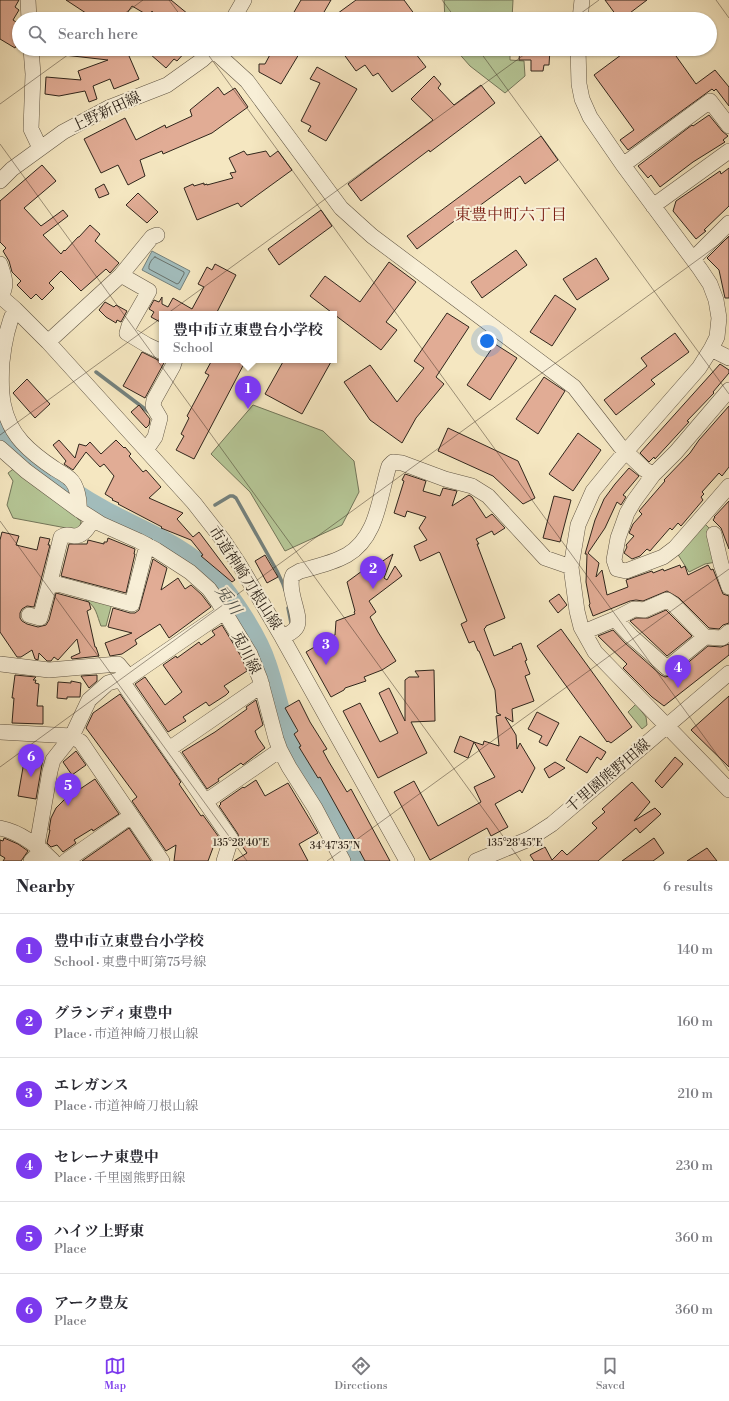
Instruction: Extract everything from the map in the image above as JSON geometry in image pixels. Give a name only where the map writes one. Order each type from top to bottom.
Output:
[{"type":"street","points":[[28,0],[29,12]]},
{"type":"street","points":[[237,12],[244,0]]},
{"type":"street","points":[[581,12],[582,0]]},
{"type":"street","points":[[32,56],[31,128],[40,148]]},
{"type":"street","name":"上野新田線","points":[[0,181],[12,169],[63,132],[108,108],[167,85],[207,56]]},
{"type":"street","points":[[220,56],[247,81],[341,208],[372,236],[574,387],[615,440],[653,475]]},
{"type":"street","points":[[578,56],[579,84],[586,110],[598,131],[622,165],[710,284],[716,300],[719,318],[717,337],[699,368],[593,491],[578,526],[571,567],[577,611],[581,626],[595,652],[729,790]]},
{"type":"street","points":[[622,165],[710,101],[729,126]]},
{"type":"street","points":[[653,206],[729,151]]},
{"type":"street","points":[[693,259],[729,223]]},
{"type":"street","points":[[48,342],[121,276],[152,237],[157,236]]},
{"type":"street","points":[[0,264],[6,285],[0,296]]},
{"type":"street","points":[[121,276],[149,291],[127,333],[159,351]]},
{"type":"street","name":"市道神崎刀根山線","points":[[0,296],[48,342],[194,503],[223,540],[282,637],[407,861]]},
{"type":"street","points":[[15,309],[7,330],[1,376],[2,401],[5,413],[13,430],[22,442],[35,454],[73,482],[79,504]]},
{"type":"street","points":[[711,349],[729,358]]},
{"type":"street","points":[[146,450],[155,437],[160,418],[153,406],[154,400],[174,363]]},
{"type":"street","points":[[729,390],[676,452],[653,475],[634,501],[618,538],[614,560],[617,569],[626,571],[663,558],[675,548],[729,486]]},
{"type":"street","name":"兎川線","points":[[0,448],[26,471],[79,504],[93,520],[147,545],[195,576],[209,589],[250,654],[262,685],[280,750],[289,767],[318,812],[343,861]]},
{"type":"street","points":[[282,637],[294,630],[298,625],[291,585],[293,576],[300,571],[346,555],[365,539],[374,521],[389,467],[393,462],[402,463],[445,479],[472,486],[488,496],[544,558],[571,567]]},
{"type":"street","points":[[29,615],[40,618],[62,537],[66,535],[76,536],[81,534],[93,520]]},
{"type":"street","points":[[714,534],[724,553],[725,579],[729,587]]},
{"type":"street","points":[[50,582],[132,604],[147,545]]},
{"type":"street","points":[[584,632],[634,609],[644,610],[667,600],[673,604],[704,637]]},
{"type":"street","points":[[31,861],[39,848],[50,771],[53,760],[72,736],[89,700],[224,612]]},
{"type":"street","points":[[615,619],[631,636],[667,668],[704,637],[722,638],[729,632]]},
{"type":"street","points":[[0,664],[49,670],[118,664],[119,680]]},
{"type":"street","points":[[99,666],[119,680],[169,749],[231,840],[224,861]]},
{"type":"street","name":"千里園熊野田線","points":[[476,861],[529,839],[552,824],[729,673]]},
{"type":"street","points":[[169,749],[262,685]]},
{"type":"street","points":[[0,732],[72,736],[81,742],[162,861]]},
{"type":"street","points":[[205,802],[280,750]]},
{"type":"street","points":[[66,861],[131,816]]},
{"type":"street","points":[[0,828],[10,830],[39,848],[53,861]]},
{"type":"green space","points":[[444,0],[513,0],[512,12],[445,12]]},
{"type":"green space","points":[[461,56],[510,56],[510,60],[524,61],[525,76],[505,93],[470,66]]},
{"type":"green space","points":[[253,405],[323,431],[354,461],[359,492],[342,525],[285,551],[250,492],[211,454]]},
{"type":"green space","points":[[16,467],[76,513],[78,519],[81,521],[80,528],[77,530],[13,518],[7,505],[13,481],[8,473]]},
{"type":"green space","points":[[704,523],[713,532],[716,562],[705,564],[689,572],[677,553]]},
{"type":"green space","points":[[87,597],[112,603],[106,626],[101,626],[94,608],[86,601]]},
{"type":"green space","points":[[636,704],[646,717],[647,725],[642,729],[628,712]]},
{"type":"water","points":[[152,251],[190,271],[180,290],[142,270]]},
{"type":"building","points":[[0,0],[19,0],[15,7],[19,10],[18,12],[12,12],[12,46],[0,39]]},
{"type":"building","points":[[66,0],[171,0],[186,12],[142,12],[132,6],[128,12],[84,12]]},
{"type":"building","points":[[301,0],[331,0],[324,12],[294,12]]},
{"type":"building","points":[[356,0],[404,0],[413,12],[340,12]]},
{"type":"building","points":[[605,0],[647,0],[631,12],[614,12]]},
{"type":"building","points":[[73,56],[129,56],[139,79],[114,89],[110,79],[93,86],[97,99],[89,102],[85,91],[59,96],[45,94],[46,77],[81,80],[78,71],[108,60]]},
{"type":"building","points":[[152,56],[182,56],[177,61],[174,59],[166,68]]},
{"type":"building","points":[[269,56],[298,56],[281,84],[259,72],[259,64],[265,64]]},
{"type":"building","points":[[345,56],[417,56],[426,67],[392,92],[378,73],[373,76],[365,65],[356,71]]},
{"type":"building","points":[[519,56],[550,56],[549,65],[544,65],[543,71],[531,71],[531,60],[519,60]]},
{"type":"building","points":[[620,56],[676,56],[696,84],[715,70],[729,87],[729,106],[716,89],[714,91],[712,89],[628,150],[620,140],[634,130],[594,75]]},
{"type":"building","points":[[317,67],[357,89],[326,141],[308,131],[311,126],[301,121],[320,83],[310,79]]},
{"type":"building","points":[[434,76],[441,84],[438,88],[454,105],[481,85],[495,103],[361,201],[348,184],[433,120],[411,99]]},
{"type":"building","points":[[218,87],[224,95],[235,88],[248,107],[212,133],[163,154],[162,151],[140,160],[145,176],[128,185],[118,165],[101,173],[84,139],[125,118],[136,140],[165,125],[166,128],[192,116],[190,110]]},
{"type":"building","points":[[709,115],[728,136],[723,140],[725,142],[693,162],[660,187],[651,175],[648,178],[638,166],[692,125],[693,126]]},
{"type":"building","points":[[541,136],[558,160],[525,184],[520,176],[471,212],[469,210],[417,249],[407,236]]},
{"type":"building","points":[[244,151],[247,155],[266,151],[270,157],[278,151],[292,170],[241,207],[238,203],[197,220],[184,188],[193,184],[194,186],[204,183],[204,185],[207,185],[233,178],[230,173],[236,172],[229,158]]},
{"type":"building","points":[[42,165],[56,181],[24,208],[41,226],[63,210],[68,216],[43,235],[61,254],[90,225],[100,234],[95,241],[119,263],[110,273],[106,269],[81,291],[61,271],[49,283],[54,288],[42,300],[36,294],[31,299],[17,285],[21,281],[12,272],[9,261],[3,251],[6,248],[0,242],[0,201]]},
{"type":"building","points":[[729,168],[729,206],[704,230],[706,231],[696,239],[673,211],[676,201],[720,171],[721,174]]},
{"type":"building","points":[[104,184],[109,194],[99,198],[95,189]]},
{"type":"building","points":[[138,193],[158,212],[147,223],[126,205]]},
{"type":"building","points":[[321,210],[332,226],[279,265],[268,249]]},
{"type":"building","points":[[729,236],[729,298],[725,298],[719,270],[707,258]]},
{"type":"building","points":[[516,250],[527,265],[482,298],[471,282]]},
{"type":"building","points":[[596,258],[609,279],[577,300],[563,279]]},
{"type":"building","points":[[389,262],[416,282],[386,322],[397,330],[381,350],[337,317],[337,311],[330,311],[310,296],[325,276],[360,302]]},
{"type":"building","points":[[215,264],[236,275],[218,311],[159,311],[159,321],[151,317],[154,312],[149,309],[154,300],[159,302],[162,297],[162,304],[168,307],[173,298],[192,309],[204,287],[198,284],[207,267],[212,270]]},
{"type":"building","points":[[555,295],[576,309],[552,346],[530,332]]},
{"type":"building","points":[[105,302],[114,307],[116,305],[127,311],[121,322],[117,320],[116,323],[106,317],[99,310]]},
{"type":"building","points":[[447,313],[469,327],[436,377],[444,384],[416,418],[402,443],[370,420],[344,382],[370,365],[397,402],[424,368],[414,361]]},
{"type":"building","points":[[675,333],[689,352],[651,380],[655,384],[616,415],[604,400],[647,366],[641,358]]},
{"type":"building","points":[[495,344],[517,358],[490,400],[467,385]]},
{"type":"building","points":[[142,352],[159,360],[159,363],[164,363],[145,398],[123,386]]},
{"type":"building","points":[[210,363],[244,363],[194,459],[176,450],[184,436],[181,434],[189,418],[187,416],[209,375],[205,373]]},
{"type":"building","points":[[282,363],[330,363],[302,414],[265,394]]},
{"type":"building","points":[[720,364],[729,370],[729,373],[713,392],[714,393],[687,421],[689,422],[655,459],[654,457],[649,462],[640,453]]},
{"type":"building","points":[[544,377],[565,391],[538,434],[516,419]]},
{"type":"building","points":[[27,379],[50,404],[35,418],[13,393]]},
{"type":"building","points":[[139,405],[150,419],[149,425],[146,428],[131,412]]},
{"type":"building","points":[[729,406],[729,467],[722,476],[719,473],[702,492],[704,494],[701,497],[703,500],[681,526],[678,523],[672,530],[670,528],[650,551],[647,549],[640,556],[632,559],[624,553],[627,547],[626,545],[634,536],[629,533],[633,524],[642,514],[639,511]]},
{"type":"building","points":[[448,428],[518,461],[535,498],[523,504],[493,476],[438,451]]},
{"type":"building","points":[[578,433],[601,450],[573,491],[549,474]]},
{"type":"building","points":[[59,440],[75,458],[79,444],[86,446],[90,442],[101,454],[116,440],[124,448],[125,447],[131,454],[129,456],[143,472],[146,470],[161,487],[149,498],[183,513],[177,519],[193,537],[199,532],[235,580],[232,582],[201,556],[203,555],[191,540],[161,528],[162,527],[118,504],[119,503],[112,500],[113,499],[105,494],[114,476],[104,464],[100,467],[86,452],[73,470],[64,464],[66,461],[53,445]]},
{"type":"building","points":[[629,468],[639,476],[623,495],[626,497],[621,505],[617,502],[605,528],[588,553],[599,563],[596,577],[602,570],[607,595],[628,587],[626,580],[652,571],[653,573],[663,569],[664,571],[680,565],[681,568],[685,566],[688,575],[708,565],[711,570],[713,569],[723,594],[729,596],[729,623],[723,625],[719,629],[709,628],[679,598],[667,591],[643,601],[630,601],[593,616],[589,605],[586,582],[587,554],[585,554],[595,520],[604,499]]},
{"type":"building","points":[[405,474],[426,481],[423,491],[440,496],[443,488],[457,491],[452,506],[469,495],[472,497],[486,518],[492,514],[505,528],[494,535],[492,531],[476,539],[505,618],[486,626],[484,629],[494,656],[521,643],[530,674],[525,676],[534,701],[512,709],[513,722],[505,717],[516,735],[517,749],[520,743],[535,768],[522,793],[520,790],[495,804],[508,827],[491,836],[487,828],[430,860],[394,792],[414,781],[438,826],[481,802],[474,787],[495,777],[474,742],[483,745],[484,741],[499,746],[496,716],[501,715],[497,713],[495,690],[479,651],[474,641],[469,643],[461,624],[467,621],[440,553],[439,552],[420,561],[414,546],[427,540],[419,528],[426,517],[407,511],[405,517],[394,513],[404,481],[402,480]]},
{"type":"building","points":[[554,496],[571,500],[560,542],[543,538]]},
{"type":"building","points":[[729,501],[729,549],[721,528],[713,520]]},
{"type":"building","points":[[2,532],[19,536],[16,545],[37,550],[40,537],[50,539],[48,545],[50,545],[34,607],[27,606],[22,609],[20,618],[22,621],[38,627],[46,625],[49,620],[56,593],[89,602],[91,609],[87,611],[95,647],[99,656],[72,659],[71,657],[80,653],[77,639],[58,660],[54,657],[51,661],[47,661],[39,653],[38,660],[35,659],[32,650],[21,657],[17,657],[0,632],[0,540]]},
{"type":"building","points":[[108,538],[135,549],[126,593],[61,576],[69,544],[87,544],[88,540],[104,544],[104,542],[107,542]]},
{"type":"building","points":[[393,554],[384,578],[387,580],[395,566],[402,576],[369,601],[376,612],[370,617],[396,661],[382,670],[364,677],[366,681],[345,688],[331,697],[306,652],[335,635],[336,621],[355,614],[347,582],[362,571],[364,574]]},
{"type":"building","points":[[265,555],[278,577],[267,583],[255,561]]},
{"type":"building","points":[[153,559],[167,568],[161,590],[178,578],[185,589],[191,585],[202,595],[211,607],[169,638],[160,624],[135,640],[137,644],[122,654],[110,656],[105,643],[132,633],[108,627],[113,608],[130,613],[135,613],[139,610]]},
{"type":"building","points":[[559,594],[567,605],[558,613],[549,601]]},
{"type":"building","points":[[666,610],[692,636],[667,656],[630,621],[636,618],[648,618]]},
{"type":"building","points":[[222,625],[242,658],[247,671],[224,686],[229,692],[226,695],[209,706],[206,702],[183,717],[186,721],[168,732],[135,684],[145,677],[165,705],[182,692],[163,665],[176,656],[177,658],[199,642],[201,645],[215,635],[212,631]]},
{"type":"building","points":[[561,629],[632,727],[611,743],[608,741],[607,742],[537,646]]},
{"type":"building","points":[[613,630],[625,643],[665,677],[673,675],[708,646],[721,647],[729,644],[729,655],[664,706],[652,697],[623,668],[627,664],[598,636]]},
{"type":"building","points":[[434,670],[435,721],[411,722],[427,753],[378,778],[343,711],[360,703],[380,742],[398,733],[379,693],[389,688],[405,721],[405,680],[409,677],[419,677],[415,671]]},
{"type":"building","points":[[15,675],[36,677],[33,680],[36,680],[35,683],[39,684],[37,706],[43,706],[43,724],[12,723],[14,698],[12,698]]},
{"type":"building","points":[[97,675],[97,681],[89,688],[81,676]]},
{"type":"building","points":[[71,681],[81,683],[80,697],[67,697],[67,699],[57,698],[58,682],[71,683]]},
{"type":"building","points":[[120,694],[181,782],[179,784],[201,816],[203,815],[221,840],[219,847],[214,845],[208,861],[174,861],[176,845],[166,851],[132,801],[137,797],[86,728],[93,713]]},
{"type":"building","points":[[729,696],[729,767],[691,730]]},
{"type":"building","points":[[256,700],[263,725],[255,731],[265,748],[243,765],[241,763],[218,779],[219,781],[207,789],[182,752],[215,732],[247,709],[246,707]]},
{"type":"building","points":[[299,700],[310,722],[327,749],[323,751],[329,762],[347,792],[351,789],[390,861],[365,861],[358,848],[359,847],[320,777],[318,778],[299,747],[301,746],[294,734],[298,731],[285,708]]},
{"type":"building","points":[[537,712],[559,723],[547,746],[539,742],[542,736],[528,729]]},
{"type":"building","points":[[460,736],[474,742],[468,758],[454,752]]},
{"type":"building","points":[[580,736],[606,752],[601,760],[597,757],[587,773],[566,760]]},
{"type":"building","points":[[76,751],[86,765],[72,775],[63,762]]},
{"type":"building","points":[[25,756],[43,759],[36,799],[18,796]]},
{"type":"building","points":[[675,757],[683,764],[662,788],[655,781]]},
{"type":"building","points":[[555,762],[565,768],[549,778],[544,769]]},
{"type":"building","points":[[95,779],[119,814],[93,831],[92,829],[74,840],[76,843],[63,852],[57,845],[51,847],[47,843],[51,818],[56,808],[65,799]]},
{"type":"building","points":[[256,780],[265,796],[288,783],[318,833],[299,844],[308,861],[234,861],[247,853],[239,842],[238,834],[219,806],[221,804],[220,803]]},
{"type":"building","points":[[632,782],[650,802],[634,821],[655,808],[661,814],[640,833],[636,828],[598,861],[534,861],[530,855],[545,847],[552,860],[562,850],[567,855],[597,828],[592,823],[605,812],[602,809]]},
{"type":"building","points":[[129,828],[151,861],[82,861]]},
{"type":"building","points":[[4,838],[18,844],[28,851],[21,861],[3,861],[5,858],[0,855],[0,840],[3,841]]},
{"type":"building","points":[[654,838],[664,853],[653,861],[622,861]]},
{"type":"building","points":[[707,848],[717,861],[687,861]]},
{"type":"waterway","points":[[96,372],[149,412]]},
{"type":"waterway","name":"兎川","points":[[0,423],[9,439],[15,446],[42,470],[95,506],[160,539],[188,556],[201,566],[220,585],[236,606],[257,642],[270,675],[285,730],[293,751],[299,763],[318,791],[356,861]]},
{"type":"waterway","points":[[215,505],[230,496],[236,498],[277,571],[285,590]]},
{"type":"waterway","points":[[288,608],[291,623]]},
{"type":"place","name":"豊中市立東豊台小学校","points":[[248,409]]},
{"type":"place","name":"グランディ東豊中","points":[[373,589]]},
{"type":"place","name":"エレガンス","points":[[326,665]]},
{"type":"place","name":"セレーナ東豊中","points":[[678,688]]},
{"type":"place","name":"アーク豊友","points":[[31,777]]},
{"type":"place","name":"ハイツ上野東","points":[[68,806]]},
{"type":"district","name":"東豊中町六丁目","points":[[511,215]]}]
